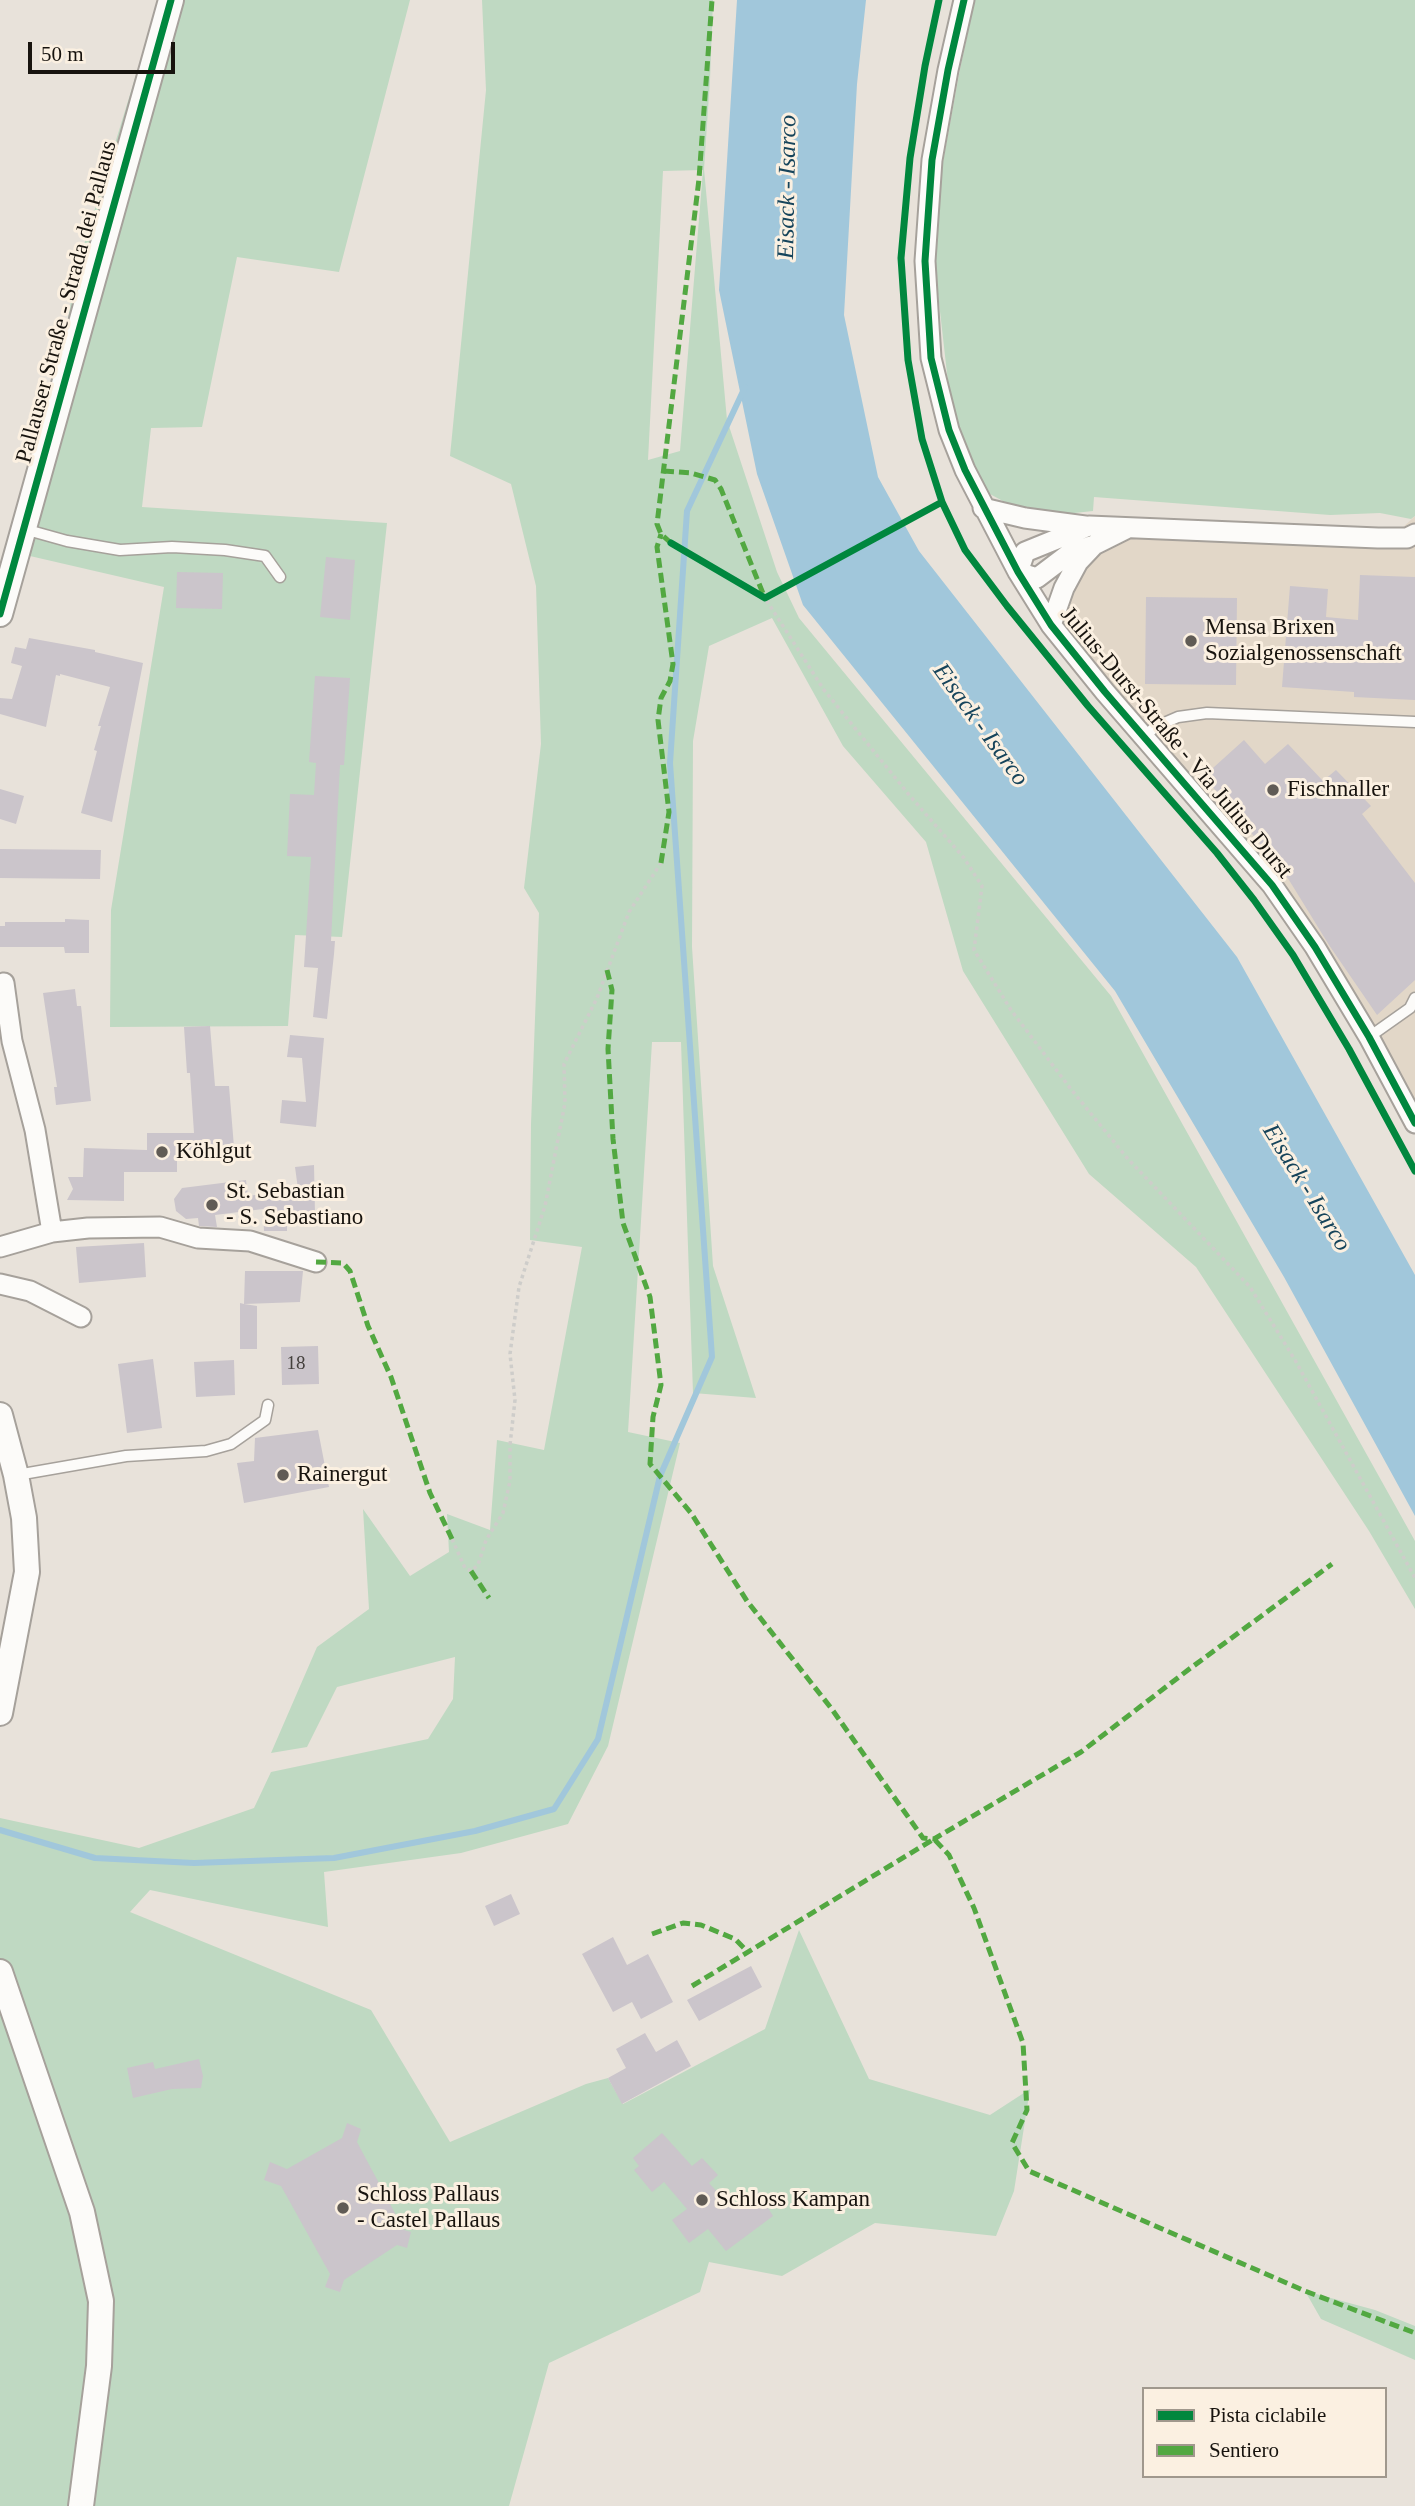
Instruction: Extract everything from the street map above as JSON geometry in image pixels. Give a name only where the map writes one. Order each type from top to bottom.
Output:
[{"type":"street","name":"Pallauser Straße - Strada dei Pallaus","points":[[0,614],[171,0]]},
{"type":"street","name":"Julius-Durst-Straße - Via Julius Durst","points":[[964,0],[932,160],[925,261],[931,358],[949,430],[983,508],[1051,625],[1272,885],[1315,947],[1369,1037],[1415,1123]]},
{"type":"street","points":[[983,508],[1091,536],[1126,529],[1378,538],[1406,538],[1415,534]]},
{"type":"street","points":[[1018,572],[1037,578],[1091,536]]},
{"type":"street","points":[[1051,625],[1064,588],[1091,536]]},
{"type":"street","points":[[4,983],[12,1041],[35,1130],[51,1233]]},
{"type":"street","points":[[0,1247],[51,1233],[88,1228],[160,1227],[198,1238],[250,1241],[316,1262]]},
{"type":"street","points":[[0,1284],[30,1291],[81,1317]]},
{"type":"street","points":[[0,1415],[24,1518],[27,1572],[3,1702]]},
{"type":"street","points":[[0,1972],[82,2212],[101,2301],[99,2366],[81,2506]]},
{"type":"lane","points":[[24,529],[67,541],[120,550],[172,547],[225,550],[265,556],[280,577]]},
{"type":"lane","name":"Julius-Durst-Straße - Via Julius Durst","points":[[1144,737],[1155,727],[1178,717],[1207,713],[1415,722]]},
{"type":"lane","points":[[1369,1037],[1410,1008],[1415,998]]},
{"type":"lane","points":[[16,1475],[126,1456],[206,1451],[231,1444],[265,1420],[268,1405]]},
{"type":"path","points":[[938,490],[948,514]]},
{"type":"path","points":[[765,598],[942,502]]},
{"type":"path","points":[[671,543],[765,598],[824,690],[964,858],[982,886],[974,950],[1011,1010],[1128,1159],[1250,1287],[1295,1360],[1415,1578]]},
{"type":"path","points":[[452,1539],[465,1568],[471,1571],[478,1565],[486,1540],[503,1513],[510,1481],[510,1445],[515,1400],[510,1354],[519,1287],[545,1206],[565,1103],[564,1064],[597,998],[629,912],[661,863]]},
{"type":"shaded area","points":[[1415,516],[1415,1123],[1315,947],[1051,625],[1078,562],[1126,529],[1399,531]]},
{"type":"green space","points":[[159,0],[410,0],[339,272],[237,257],[202,427],[151,428],[142,507],[387,523],[342,937],[295,935],[288,1026],[110,1027],[111,910],[164,587],[17,553],[39,475],[78,264]]},
{"type":"green space","points":[[482,0],[713,0],[704,169],[727,420],[777,572],[799,618],[1111,996],[1415,1541],[1415,1609],[1369,1531],[1196,1267],[1089,1174],[963,971],[926,842],[843,746],[772,618],[709,646],[693,741],[692,947],[713,1266],[756,1398],[693,1393],[681,1042],[652,1042],[628,1432],[680,1443],[608,1746],[568,1824],[461,1853],[324,1872],[328,1927],[150,1890],[130,1912],[371,2010],[450,2142],[586,2084],[608,2078],[623,2104],[765,2029],[799,1930],[869,2079],[990,2115],[1030,2089],[1014,2191],[996,2236],[875,2223],[782,2276],[709,2262],[700,2292],[549,2363],[509,2506],[0,2506],[0,1818],[139,1848],[254,1808],[271,1772],[428,1739],[453,1699],[455,1657],[337,1687],[307,1747],[271,1753],[317,1647],[369,1609],[363,1509],[410,1576],[449,1552],[447,1514],[490,1530],[497,1440],[544,1450],[582,1247],[530,1240],[531,1124],[539,913],[524,888],[541,744],[536,586],[511,484],[450,456],[486,90]],"holes":[[[703,170],[680,451],[648,460],[663,171]]]},
{"type":"green space","points":[[975,0],[1415,0],[1415,516],[1411,519],[1380,513],[1330,515],[1094,497],[1093,511],[1047,516],[1014,507],[988,493],[964,449],[949,391],[935,267],[942,167]]},
{"type":"green space","points":[[1305,2291],[1375,2310],[1415,2326],[1415,2360],[1321,2319]]},
{"type":"water","name":"Eisack - Isarco","points":[[737,0],[866,0],[857,84],[844,315],[878,477],[919,551],[1237,957],[1415,1275],[1415,1516],[1284,1277],[1115,991],[803,605],[757,474],[719,290]]},
{"type":"building","points":[[326,557],[355,560],[350,620],[320,617]]},
{"type":"building","points":[[177,572],[223,573],[222,609],[176,608]]},
{"type":"building","points":[[1360,575],[1415,577],[1415,700],[1354,697],[1354,692],[1282,687],[1290,586],[1328,589],[1326,617],[1358,620]]},
{"type":"building","name":"Mensa Brixen Sozialgenossenschaft","points":[[1146,597],[1237,598],[1236,685],[1145,684]]},
{"type":"building","points":[[29,638],[95,650],[143,663],[112,822],[81,813],[97,751],[94,750],[101,726],[98,726],[110,687],[60,674],[56,675],[46,727],[0,714],[0,698],[12,699],[22,666],[11,663],[15,647],[26,649]]},
{"type":"building","points":[[315,676],[350,678],[344,765],[340,765],[331,941],[335,941],[327,1019],[313,1017],[318,968],[304,967],[311,857],[287,856],[290,794],[314,795],[316,763],[309,762]]},
{"type":"building","points":[[1244,740],[1265,764],[1288,744],[1323,781],[1336,770],[1371,806],[1362,814],[1415,883],[1415,980],[1377,1015],[1289,880],[1203,777]]},
{"type":"building","points":[[0,789],[24,796],[16,824],[0,819]]},
{"type":"building","points":[[0,849],[101,850],[100,879],[0,878]]},
{"type":"building","points":[[65,919],[89,920],[89,953],[65,953],[64,947],[0,947],[0,926],[5,926],[5,922],[65,922]]},
{"type":"building","points":[[75,989],[77,1006],[81,1006],[91,1101],[56,1105],[54,1087],[57,1087],[43,993]]},
{"type":"building","points":[[210,1026],[215,1086],[229,1086],[234,1147],[177,1151],[177,1172],[124,1172],[124,1201],[67,1200],[73,1189],[68,1177],[83,1177],[84,1148],[147,1150],[147,1133],[194,1133],[184,1027]]},
{"type":"building","points":[[290,1035],[324,1038],[316,1127],[280,1123],[282,1100],[306,1102],[302,1058],[287,1057]]},
{"type":"building","points":[[314,1165],[315,1214],[287,1218],[287,1231],[264,1231],[263,1209],[215,1215],[217,1227],[199,1226],[198,1218],[186,1219],[176,1211],[174,1199],[182,1188],[246,1180],[248,1196],[298,1189],[295,1167]]},
{"type":"building","points":[[144,1243],[146,1277],[79,1283],[76,1247]]},
{"type":"building","points":[[245,1271],[303,1271],[300,1302],[244,1304]]},
{"type":"building","points":[[240,1303],[257,1306],[257,1349],[240,1349]]},
{"type":"building","points":[[318,1346],[319,1384],[282,1385],[281,1347]]},
{"type":"building","points":[[153,1359],[162,1428],[127,1433],[118,1364]]},
{"type":"building","points":[[234,1360],[235,1395],[196,1397],[194,1362]]},
{"type":"building","name":"Rainergut","points":[[318,1430],[329,1487],[244,1503],[237,1463],[254,1461],[255,1438]]},
{"type":"building","points":[[511,1894],[520,1914],[494,1926],[485,1906]]},
{"type":"building","points":[[613,1937],[627,1965],[648,1954],[673,2002],[641,2019],[632,2002],[613,2012],[582,1954]]},
{"type":"building","points":[[751,1966],[762,1987],[699,2021],[687,2000]]},
{"type":"building","points":[[645,2033],[656,2052],[677,2040],[691,2066],[622,2104],[608,2078],[626,2068],[616,2049]]},
{"type":"building","points":[[199,2059],[203,2076],[201,2088],[172,2089],[133,2098],[127,2068],[153,2062],[155,2069]]},
{"type":"building","name":"Schloss Pallaus - Castel Pallaus","points":[[347,2123],[361,2129],[357,2142],[404,2230],[411,2232],[407,2248],[397,2245],[344,2280],[340,2292],[325,2287],[330,2274],[281,2186],[264,2180],[270,2162],[287,2169],[342,2138]]},
{"type":"building","name":"Schloss Kampan","points":[[662,2133],[692,2166],[702,2158],[718,2175],[709,2183],[732,2208],[757,2190],[773,2216],[726,2251],[708,2229],[689,2243],[672,2220],[687,2209],[664,2182],[652,2192],[634,2170],[639,2166],[633,2158]]},
{"type":"waterway","points":[[0,1830],[95,1858],[194,1863],[334,1858],[475,1831],[554,1809],[598,1739],[660,1476],[712,1357],[670,763],[687,511],[745,387]]},
{"type":"marked path","points":[[671,543],[661,534],[657,524],[699,179],[712,0]]},
{"type":"marked path","points":[[664,471],[691,473],[715,480],[764,596]]},
{"type":"marked path","points":[[661,534],[657,547],[673,664],[670,681],[661,698],[658,720],[669,812],[661,863]]},
{"type":"marked path","points":[[607,970],[612,990],[608,1049],[613,1139],[623,1223],[650,1297],[661,1385],[653,1417],[650,1464],[691,1513],[747,1601],[831,1708],[923,1838],[934,1839],[1081,1752],[1332,1564]]},
{"type":"marked path","points":[[316,1262],[343,1263],[350,1271],[368,1326],[391,1377],[430,1493],[452,1539]]},
{"type":"marked path","points":[[471,1571],[489,1598]]},
{"type":"marked path","points":[[692,1986],[934,1839],[949,1855],[974,1908],[1023,2043],[1027,2110],[1012,2143],[1029,2171],[1305,2291],[1415,2333]]},
{"type":"marked path","points":[[652,1934],[683,1923],[701,1925],[735,1939],[748,1952]]},
{"type":"cycle path","points":[[0,614],[171,0]]},
{"type":"cycle path","points":[[939,0],[910,158],[901,258],[908,360],[922,439],[942,502],[965,550],[1007,606],[1088,706],[1217,853],[1293,955],[1349,1049],[1415,1171]]},
{"type":"cycle path","points":[[964,0],[932,160],[925,261],[931,358],[949,430],[965,470],[1018,572],[1051,625],[1105,692],[1272,885],[1315,947],[1369,1037],[1415,1123]]},
{"type":"cycle path","points":[[671,543],[765,598],[942,502]]},
{"type":"place","name":"Mensa Brixen Sozialgenossenschaft","points":[[1191,641]]},
{"type":"place","name":"Fischnaller","points":[[1273,790]]},
{"type":"place","name":"Köhlgut","points":[[162,1152]]},
{"type":"place","name":"St. Sebastian - S. Sebastiano","points":[[212,1205]]},
{"type":"place","name":"Rainergut","points":[[283,1475]]},
{"type":"place","name":"Schloss Kampan","points":[[702,2200]]},
{"type":"place","name":"Schloss Pallaus - Castel Pallaus","points":[[343,2208]]}]
